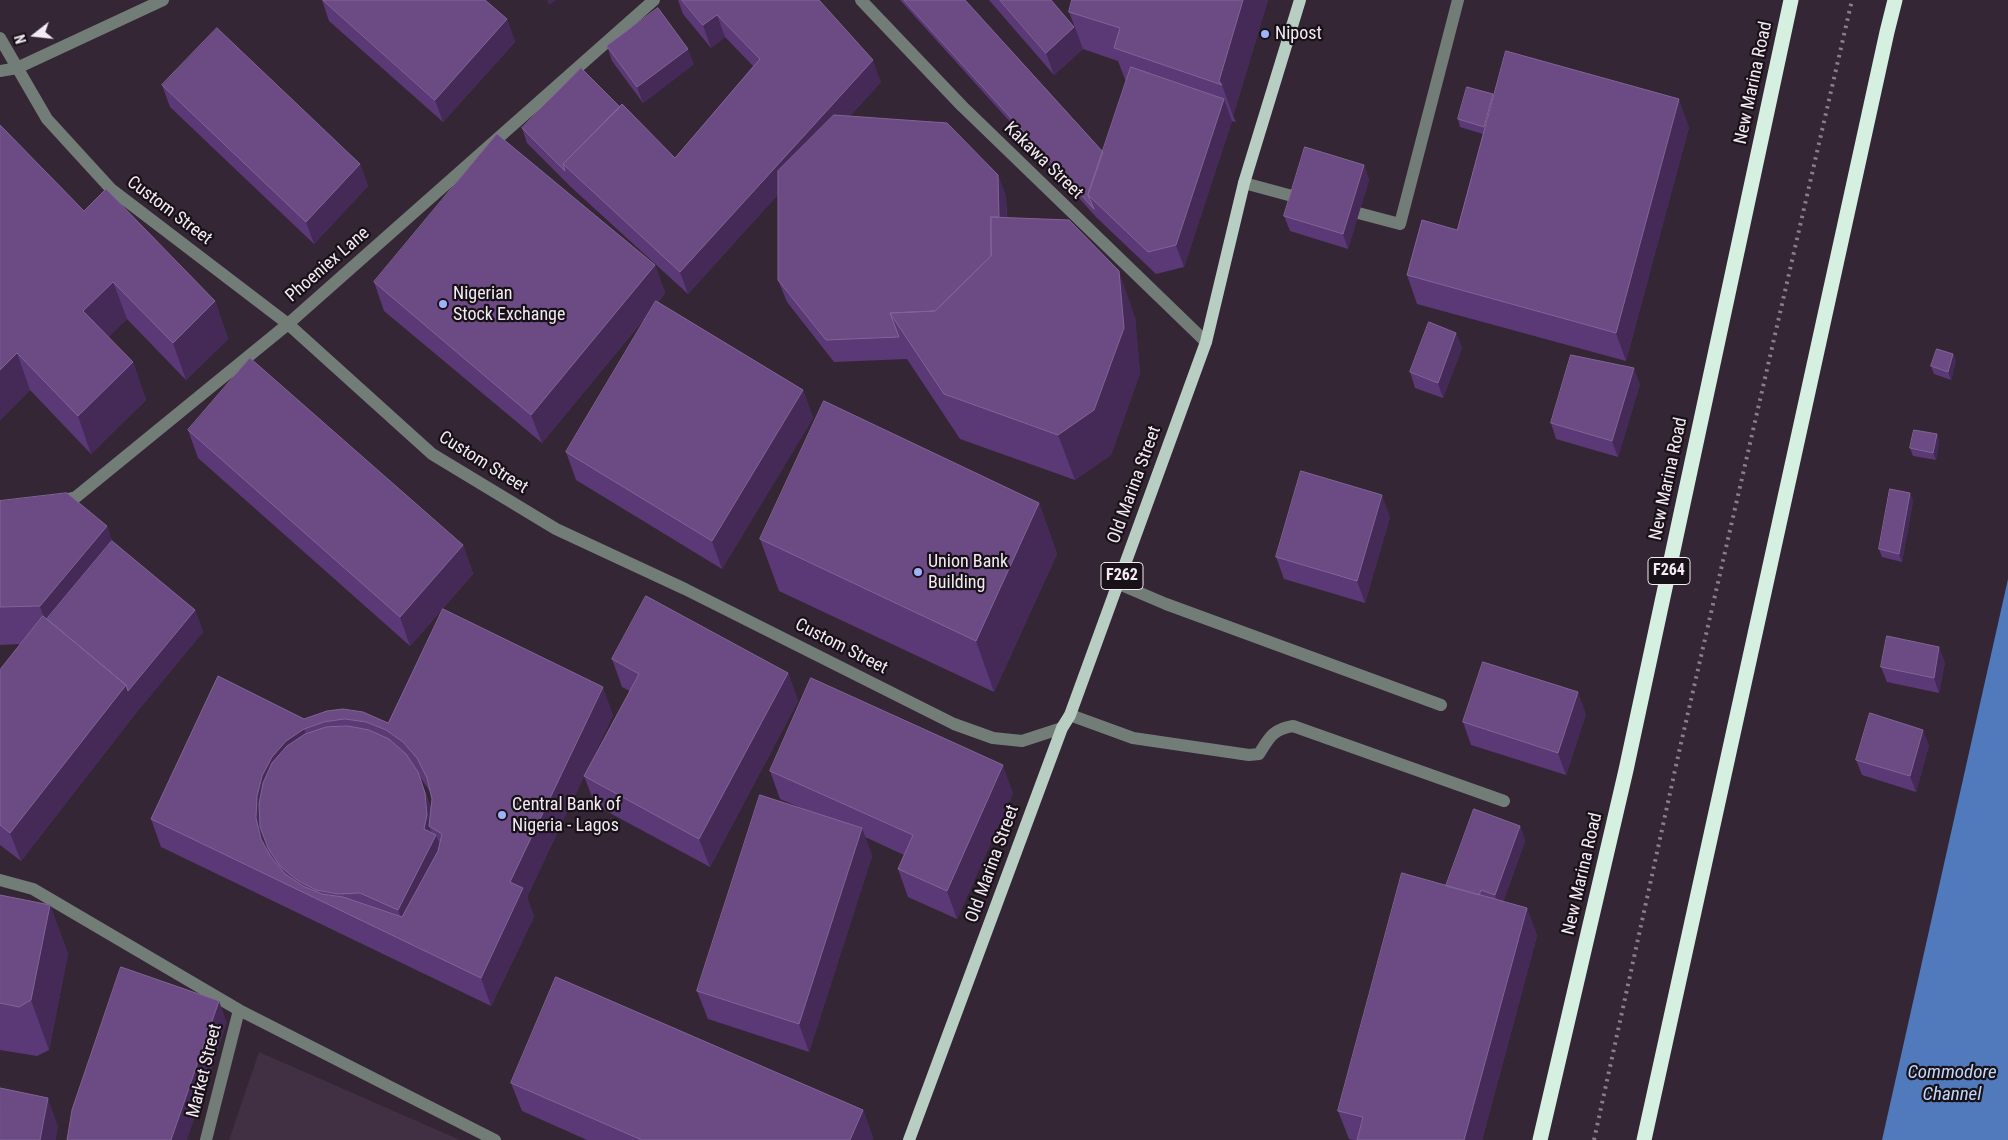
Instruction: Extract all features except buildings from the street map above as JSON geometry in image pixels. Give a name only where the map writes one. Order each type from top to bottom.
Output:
[{"type":"highway","name":"New Marina Road","points":[[1540,1140],[1626,770],[1791,0]]},
{"type":"highway","points":[[1887,32],[1888,0]]},
{"type":"highway","points":[[1644,1140],[1887,32],[1896,0]]},
{"type":"main road","name":"Old Marina Street","points":[[909,1140],[1062,728],[1070,715],[1119,584],[1206,342],[1244,183],[1300,0]]},
{"type":"street","points":[[0,71],[17,68],[163,0]]},
{"type":"street","name":"Phoeniex Lane","points":[[41,507],[76,497],[288,324],[654,0]]},
{"type":"street","name":"Kakawa Street","points":[[861,0],[962,106],[1206,342]]},
{"type":"street","points":[[1244,183],[1400,224],[1458,0]]},
{"type":"street","name":"Custom Street","points":[[0,38],[47,119],[111,189],[288,324],[432,454],[556,530],[694,593],[954,724],[993,738],[1022,742],[1062,728]]},
{"type":"street","points":[[1119,584],[1166,604],[1441,704]]},
{"type":"street","points":[[1070,715],[1133,738],[1249,755],[1259,754],[1270,737],[1281,728],[1293,726],[1504,801]]},
{"type":"street","points":[[0,880],[33,889],[239,1010],[495,1140]]},
{"type":"street","name":"Market Street","points":[[206,1140],[239,1010]]},
{"type":"shaded area","points":[[259,1052],[460,1140],[229,1140]]},
{"type":"water","name":"Commodore Channel","points":[[2008,579],[2008,1140],[1882,1140]]},
{"type":"railway","points":[[1594,1140],[1679,752],[1852,0]]},
{"type":"place","name":"Nipost","points":[[1265,34]]},
{"type":"place","name":"Nigerian Stock Exchange","points":[[443,304]]},
{"type":"place","name":"Union Bank Building","points":[[918,572]]},
{"type":"place","name":"Central Bank of Nigeria - Lagos","points":[[502,815]]}]
